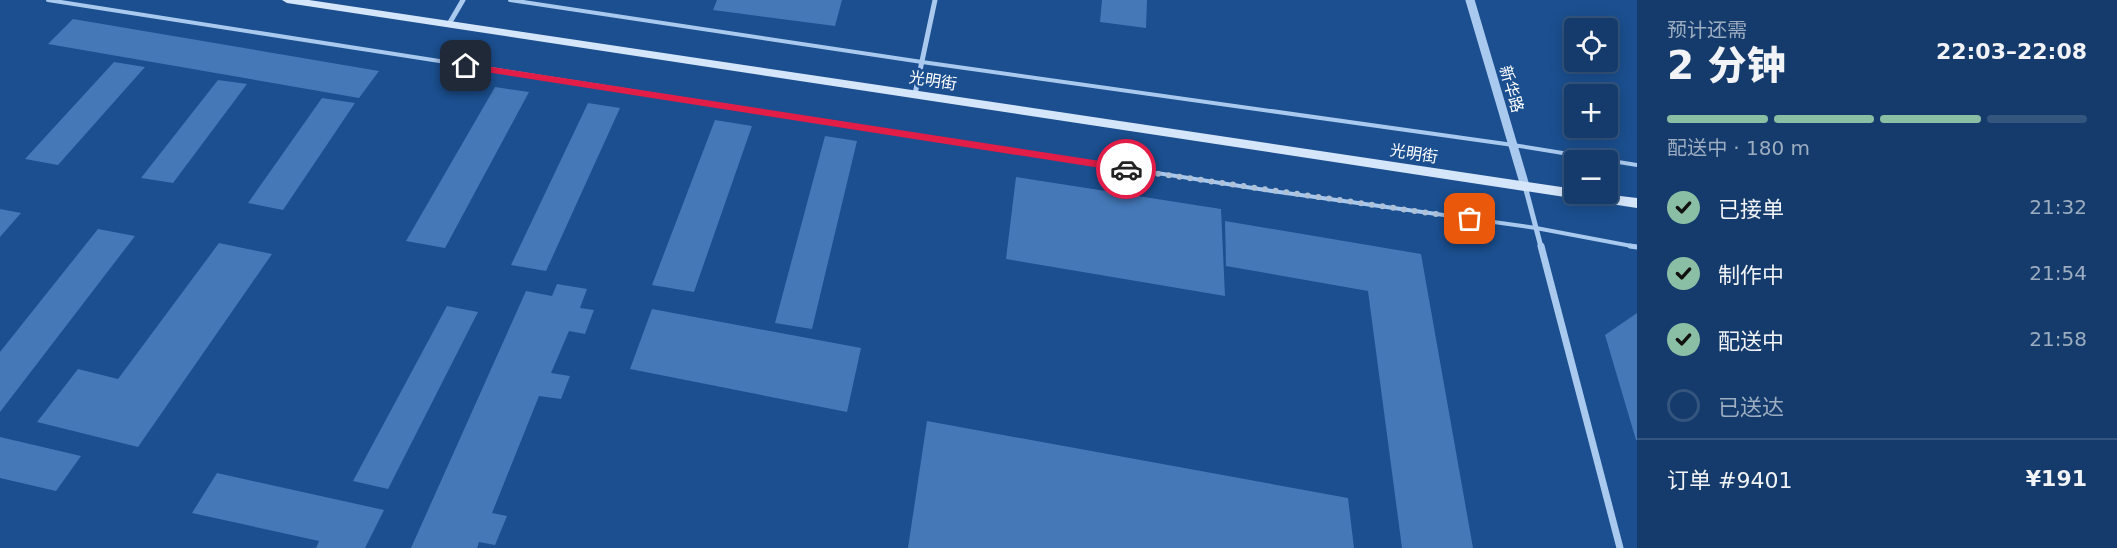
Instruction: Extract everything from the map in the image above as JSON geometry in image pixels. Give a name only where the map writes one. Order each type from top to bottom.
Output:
[{"type":"main road","name":"光明街","points":[[287,0],[1564,192]]},
{"type":"main road","name":"光明街","points":[[1618,200],[1637,203]]},
{"type":"street","points":[[448,24],[463,0]]},
{"type":"street","points":[[915,94],[936,0]]},
{"type":"street","name":"新华路","points":[[1470,0],[1525,186]]},
{"type":"street","points":[[1525,186],[1620,548]]},
{"type":"lane","points":[[48,0],[1272,191],[1536,228],[1637,247]]},
{"type":"lane","points":[[510,0],[922,62],[1513,145],[1637,165]]},
{"type":"building","points":[[717,0],[842,0],[835,26],[713,10]]},
{"type":"building","points":[[1102,0],[1147,0],[1146,28],[1100,22]]},
{"type":"building","points":[[73,19],[379,71],[359,98],[48,44]]},
{"type":"building","points":[[114,62],[145,67],[58,165],[25,159]]},
{"type":"building","points":[[218,80],[247,84],[173,183],[141,178]]},
{"type":"building","points":[[495,87],[529,92],[445,248],[406,241]]},
{"type":"building","points":[[322,98],[355,103],[283,210],[248,203]]},
{"type":"building","points":[[588,103],[620,108],[546,271],[511,265]]},
{"type":"building","points":[[715,120],[752,126],[694,292],[652,285]]},
{"type":"building","points":[[825,136],[857,141],[812,329],[775,323]]},
{"type":"building","points":[[1016,177],[1221,209],[1225,296],[1006,259]]},
{"type":"building","points":[[0,209],[21,213],[0,237]]},
{"type":"building","points":[[1225,221],[1421,254],[1473,548],[1402,548],[1368,291],[1226,266]]},
{"type":"building","points":[[98,229],[135,236],[0,412],[0,352]]},
{"type":"building","points":[[219,243],[272,254],[138,447],[37,422],[78,369],[118,379]]},
{"type":"building","points":[[557,284],[587,289],[580,308],[594,310],[585,334],[569,331],[551,373],[570,376],[561,399],[539,396],[492,513],[507,516],[495,545],[479,542],[477,548],[411,548],[526,291],[552,296]]},
{"type":"building","points":[[447,306],[478,312],[388,489],[353,481]]},
{"type":"building","points":[[652,309],[861,348],[847,412],[630,369]]},
{"type":"building","points":[[1637,313],[1637,440],[1636,440],[1605,335]]},
{"type":"building","points":[[927,421],[1348,498],[1354,548],[908,548]]},
{"type":"building","points":[[0,437],[81,456],[56,491],[0,478]]},
{"type":"building","points":[[217,473],[384,510],[365,548],[316,548],[319,541],[192,513]]},
{"type":"way so far","points":[[1126,169],[1470,219]]},
{"type":"route","points":[[466,66],[1126,169]]}]
